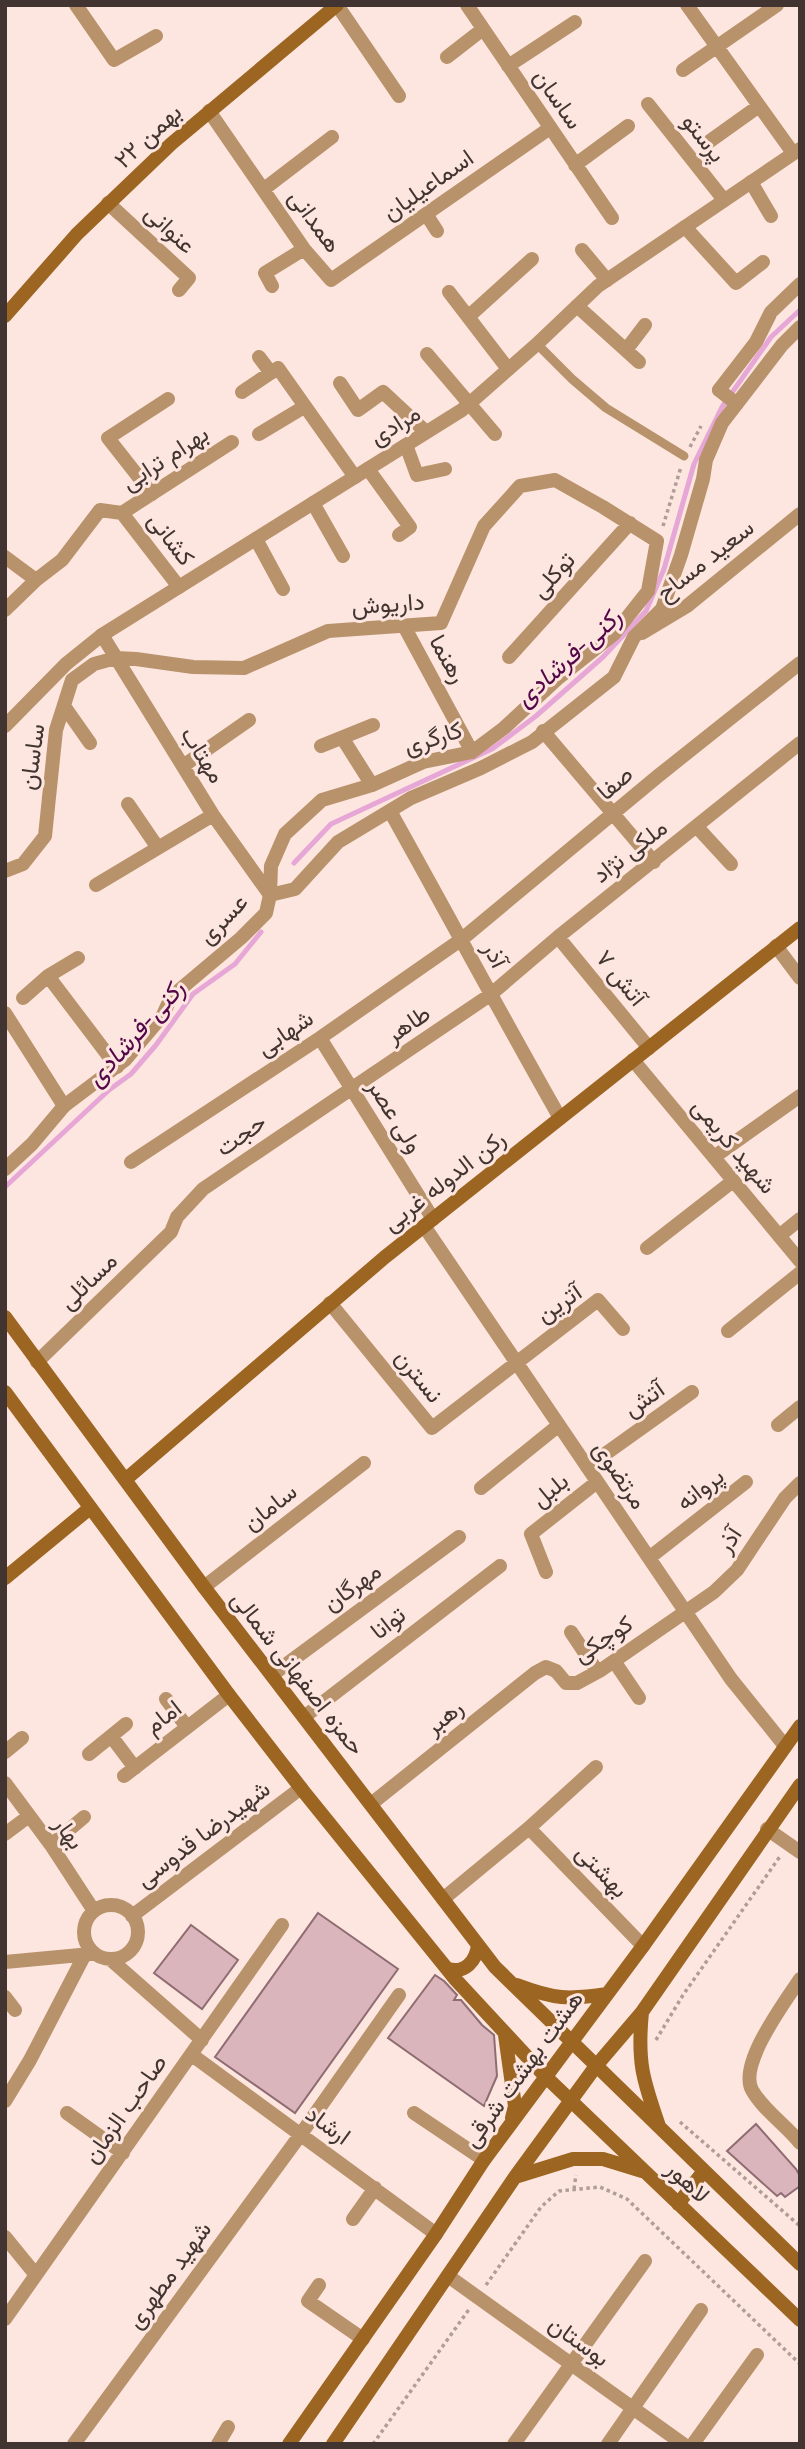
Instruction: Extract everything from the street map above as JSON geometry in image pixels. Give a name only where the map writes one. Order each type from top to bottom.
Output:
[{"type":"main road","name":"۲۲ بهمن","points":[[5,316],[77,234],[108,204],[209,111],[337,5]]},
{"type":"main road","name":"رکن الدوله غربی","points":[[125,1479],[429,1222],[800,928]]},
{"type":"main road","name":"حمزه اصفهانی شمالی","points":[[8,1322],[204,1587],[478,1945],[510,1982],[571,2043]]},
{"type":"main road","points":[[8,1402],[301,1788],[448,1969],[545,2076]]},
{"type":"main road","points":[[5,1578],[90,1508]]},
{"type":"main road","name":"هشت بهشت شرقی","points":[[289,2444],[436,2234],[484,2160],[643,1946],[800,1726]]},
{"type":"main road","points":[[332,2444],[515,2177],[596,2066],[642,2012],[800,1784]]},
{"type":"main road","points":[[448,1969],[458,1971],[467,1967],[476,1954],[478,1945]]},
{"type":"main road","points":[[510,1982],[559,1998],[573,1999],[607,1994]]},
{"type":"main road","points":[[642,2012],[638,2048],[642,2079],[660,2131]]},
{"type":"main road","points":[[505,2034],[515,2106],[511,2123]]},
{"type":"main road","name":"لاهور","points":[[571,2043],[800,2264]]},
{"type":"main road","name":"لاهور","points":[[545,2076],[800,2320]]},
{"type":"main road","points":[[515,2177],[573,2159],[603,2159],[646,2173]]},
{"type":"main road","points":[[678,2204],[703,2172]]},
{"type":"street","points":[[76,5],[114,60],[156,36]]},
{"type":"street","points":[[337,5],[399,96]]},
{"type":"street","name":"ساسان","points":[[467,5],[612,218]]},
{"type":"street","points":[[687,5],[759,106],[796,151]]},
{"type":"street","points":[[683,69],[777,5]]},
{"type":"street","points":[[508,66],[575,22]]},
{"type":"street","points":[[447,57],[482,29]]},
{"type":"street","name":"پرستو","points":[[648,104],[724,200]]},
{"type":"street","points":[[710,141],[759,106]]},
{"type":"street","name":"همدانی","points":[[209,111],[304,249],[331,280]]},
{"type":"street","points":[[575,165],[628,126]]},
{"type":"street","name":"اسماعیلیان","points":[[331,280],[550,128]]},
{"type":"street","name":"همدانی","points":[[264,189],[332,137]]},
{"type":"street","name":"مرادی","points":[[5,726],[66,664],[102,635],[469,404],[607,280],[796,151]]},
{"type":"street","points":[[751,182],[771,216]]},
{"type":"street","name":"عنوانی","points":[[108,204],[189,278],[178,290]]},
{"type":"street","points":[[426,214],[437,230]]},
{"type":"street","points":[[685,227],[736,283],[763,262]]},
{"type":"street","points":[[272,286],[265,273],[304,249]]},
{"type":"street","points":[[582,250],[607,280]]},
{"type":"street","points":[[468,317],[532,258]]},
{"type":"street","points":[[737,404],[719,390],[756,342],[771,312],[800,284]]},
{"type":"street","points":[[449,292],[508,369]]},
{"type":"street","points":[[577,306],[639,362]]},
{"type":"street","points":[[626,350],[645,325]]},
{"type":"street","points":[[654,862],[543,731],[614,677],[634,637],[662,609],[681,555],[706,460],[722,423],[782,345],[800,327]]},
{"type":"street","points":[[427,354],[495,434]]},
{"type":"street","points":[[259,357],[271,373]]},
{"type":"street","points":[[242,392],[278,368],[355,477]]},
{"type":"street","points":[[340,383],[358,410],[383,391],[426,432]]},
{"type":"street","points":[[152,494],[108,438],[168,399]]},
{"type":"street","points":[[259,434],[304,407]]},
{"type":"street","name":"بهرام ترابی","points":[[122,513],[232,442]]},
{"type":"street","points":[[406,445],[417,475],[445,469]]},
{"type":"street","points":[[368,469],[410,527],[399,535]]},
{"type":"street","name":"داریوش","points":[[116,658],[193,667],[244,668],[328,631],[441,623],[484,526],[520,486],[555,480],[657,541]]},
{"type":"street","points":[[313,503],[343,556]]},
{"type":"street","name":"کشانی","points":[[5,610],[36,580],[62,560],[100,510],[122,513],[179,587]]},
{"type":"street","name":"سعید مساح","points":[[634,637],[687,606],[800,514]]},
{"type":"street","name":"توکلی","points":[[509,657],[630,523]]},
{"type":"street","points":[[256,539],[283,589]]},
{"type":"street","name":"کارگری","points":[[270,895],[271,866],[285,834],[322,800],[372,785],[423,762],[472,752],[614,634],[648,591],[657,541]]},
{"type":"street","points":[[5,556],[36,580]]},
{"type":"street","name":"رهنما","points":[[404,626],[472,752]]},
{"type":"street","name":"مهتاب","points":[[102,635],[213,815],[270,895]]},
{"type":"street","name":"ساسان","points":[[5,871],[23,864],[45,836],[56,730],[72,680],[94,664],[116,658]]},
{"type":"street","name":"صفا","points":[[462,939],[658,776],[800,663]]},
{"type":"street","points":[[64,706],[90,743]]},
{"type":"street","points":[[183,765],[249,720]]},
{"type":"street","points":[[321,746],[373,725]]},
{"type":"street","name":"عسری","points":[[5,1169],[32,1144],[64,1106],[117,1067],[163,1015],[171,997],[242,938],[266,913],[270,895],[295,889],[338,842],[411,798],[481,768],[532,742],[543,731]]},
{"type":"street","points":[[343,739],[372,785]]},
{"type":"street","name":"ملکی نژاد","points":[[489,995],[800,743]]},
{"type":"street","points":[[128,804],[158,848]]},
{"type":"street","name":"آذر","points":[[390,811],[462,939],[489,995],[560,1118]]},
{"type":"street","points":[[96,885],[213,815]]},
{"type":"street","points":[[697,827],[731,864]]},
{"type":"street","name":"آتش ۷","points":[[558,937],[649,1048]]},
{"type":"street","name":"شهابی","points":[[131,1162],[320,1038],[462,939]]},
{"type":"street","points":[[776,946],[800,978]]},
{"type":"street","points":[[23,998],[48,976],[78,958]]},
{"type":"street","points":[[48,976],[117,1067]]},
{"type":"street","name":"طاهر","points":[[352,1089],[489,995]]},
{"type":"street","points":[[5,1013],[64,1106]]},
{"type":"street","name":"ولی عصر","points":[[320,1038],[429,1222]]},
{"type":"street","name":"شهید کریمی","points":[[633,1060],[800,1261]]},
{"type":"street","name":"حجت","points":[[171,1232],[177,1217],[204,1189],[352,1089]]},
{"type":"street","points":[[714,1157],[800,1096]]},
{"type":"street","points":[[647,1248],[733,1181]]},
{"type":"street","points":[[779,1236],[800,1219]]},
{"type":"street","name":"مرتضوی","points":[[429,1222],[516,1362],[597,1482],[731,1679],[785,1746]]},
{"type":"street","name":"مسائلی","points":[[37,1362],[171,1232]]},
{"type":"street","points":[[728,1331],[800,1273]]},
{"type":"street","name":"آترین","points":[[516,1362],[598,1300],[623,1329]]},
{"type":"street","name":"نسترن","points":[[330,1303],[432,1428],[516,1362]]},
{"type":"street","name":"آتش","points":[[587,1467],[692,1392]]},
{"type":"street","points":[[778,1426],[800,1407]]},
{"type":"street","points":[[481,1488],[559,1425]]},
{"type":"street","name":"سامان","points":[[204,1587],[364,1462]]},
{"type":"street","name":"بلبل","points":[[547,1572],[531,1534],[597,1482]]},
{"type":"street","name":"پروانه","points":[[649,1558],[746,1482]]},
{"type":"street","name":"آذر","points":[[685,1611],[714,1592],[737,1570],[785,1498],[800,1483]]},
{"type":"street","name":"مهرگان","points":[[272,1675],[459,1537]]},
{"type":"street","name":"توانا","points":[[304,1717],[500,1566]]},
{"type":"street","name":"کوچکی","points":[[546,1667],[556,1671],[566,1683],[577,1683],[614,1661],[685,1611]]},
{"type":"street","points":[[571,1632],[597,1671]]},
{"type":"street","points":[[614,1661],[639,1698]]},
{"type":"street","name":"رهبر","points":[[371,1804],[546,1667]]},
{"type":"street","name":"امام","points":[[111,1736],[130,1772],[229,1695]]},
{"type":"street","points":[[166,1699],[187,1727]]},
{"type":"street","points":[[89,1754],[126,1724]]},
{"type":"street","points":[[5,1752],[23,1738]]},
{"type":"street","points":[[443,1899],[529,1828],[596,1767]]},
{"type":"street","name":"بهار","points":[[5,1783],[51,1845],[94,1911]]},
{"type":"street","name":"شهیدرضا قدوسی","points":[[132,1916],[301,1788]]},
{"type":"street","points":[[5,1834],[29,1816]]},
{"type":"street","points":[[51,1845],[84,1817]]},
{"type":"street","name":"بهشتی","points":[[529,1828],[643,1946]]},
{"type":"street","points":[[767,1829],[794,1848]]},
{"type":"street","points":[[5,1962],[89,1955],[110,1959],[126,1954],[132,1948],[138,1932],[132,1916],[118,1906],[110,1905],[94,1911],[89,1917],[84,1932],[89,1955],[5,2101]]},
{"type":"street","name":"صاحب الزمان","points":[[5,2319],[282,1926]]},
{"type":"street","points":[[110,1959],[202,2040]]},
{"type":"street","points":[[800,1979],[753,2058],[748,2077],[758,2099],[800,2143]]},
{"type":"street","name":"شهید مطهری","points":[[74,2444],[301,2134],[398,1995]]},
{"type":"street","points":[[5,1997],[15,2010]]},
{"type":"street","name":"ارشاد","points":[[192,2054],[436,2234]]},
{"type":"street","points":[[67,2113],[123,2153]]},
{"type":"street","points":[[414,2113],[484,2160]]},
{"type":"street","points":[[353,2219],[375,2188]]},
{"type":"street","points":[[5,2237],[36,2275]]},
{"type":"street","points":[[514,2444],[645,2261]]},
{"type":"street","name":"بوستان","points":[[448,2276],[683,2444]]},
{"type":"street","points":[[319,2285],[308,2301],[363,2339]]},
{"type":"street","points":[[608,2444],[701,2310]]},
{"type":"street","points":[[693,2444],[757,2354]]},
{"type":"street","points":[[218,2444],[228,2427]]},
{"type":"lane","points":[[537,344],[606,408],[684,456]]},
{"type":"path","points":[[651,2050],[683,1995],[794,1848]]},
{"type":"path","points":[[678,2121],[800,2226]]},
{"type":"path","points":[[373,2444],[541,2207],[559,2191],[600,2187],[627,2199],[800,2364]]},
{"type":"building","points":[[318,1913],[398,1969],[295,2113],[215,2057]]},
{"type":"building","points":[[191,1925],[238,1960],[202,2009],[154,1973]]},
{"type":"building","points":[[435,1975],[457,1995],[454,2000],[461,2000],[494,2035],[497,2076],[484,2106],[388,2038]]},
{"type":"building","points":[[756,2124],[800,2176],[800,2186],[785,2197],[781,2193],[777,2196],[727,2151]]},
{"type":"waterway","name":"رکنی-فرشادی","points":[[294,863],[331,824],[492,749],[536,716],[603,657],[646,611],[664,569],[694,464],[722,407],[771,337],[800,310]]},
{"type":"waterway","name":"رکنی-فرشادی","points":[[5,1187],[109,1090],[131,1074],[193,994],[235,964],[261,932]]}]
